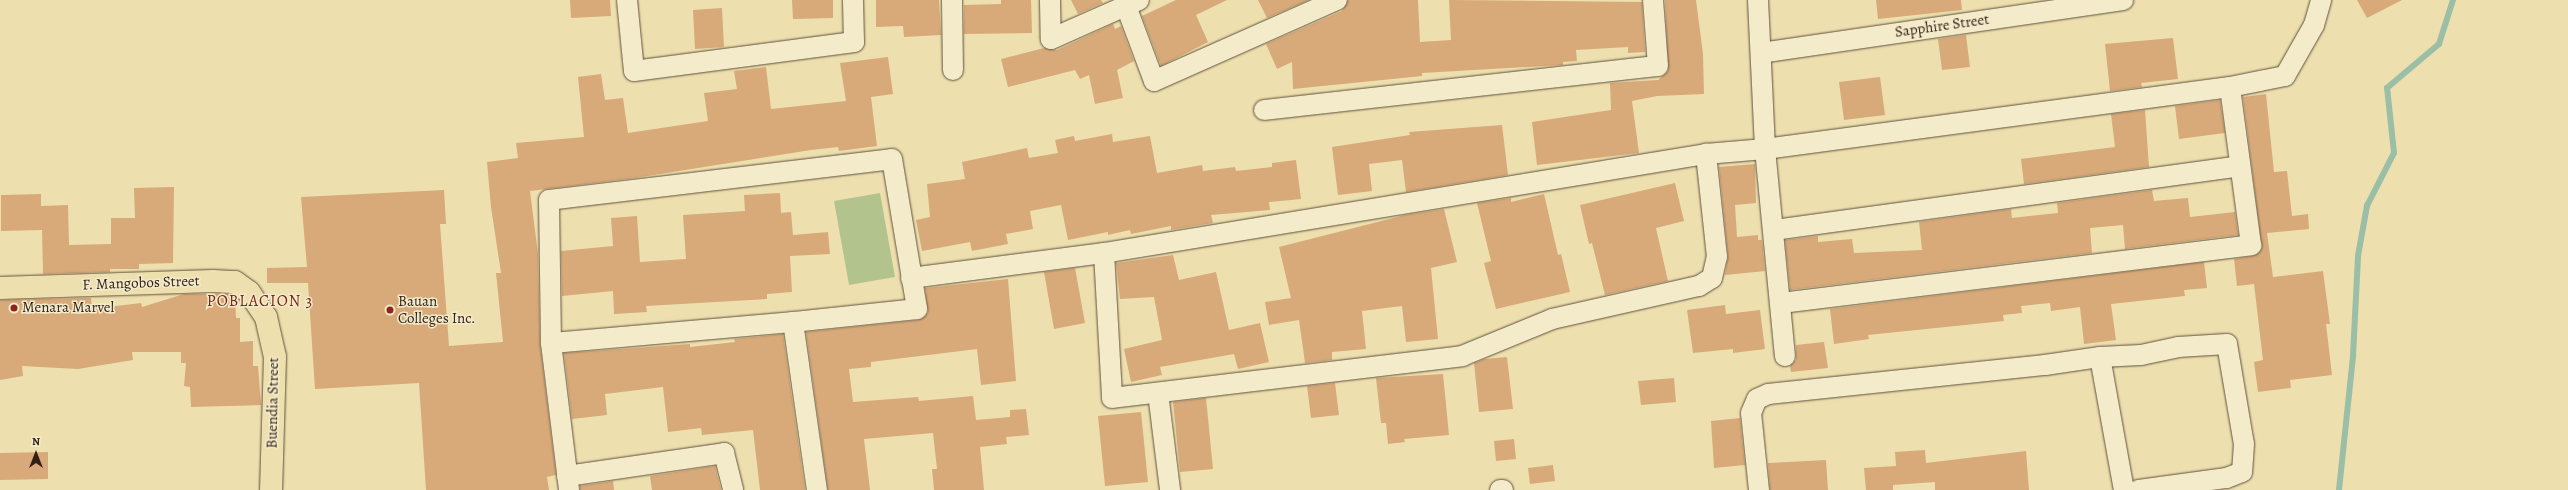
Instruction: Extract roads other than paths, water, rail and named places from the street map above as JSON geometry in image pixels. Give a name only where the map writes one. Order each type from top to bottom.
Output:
[{"type":"main road","name":"F. Mangobos Street","points":[[0,288],[213,281],[235,282],[249,292],[266,317]]},
{"type":"main road","name":"Buendia Street","points":[[266,317],[275,358],[271,490]]},
{"type":"street","points":[[627,0],[634,71],[854,42],[853,0]]},
{"type":"street","points":[[952,0],[953,70]]},
{"type":"street","points":[[1050,0],[1050,39],[1132,3],[1154,81],[1337,0]]},
{"type":"street","points":[[1264,110],[1658,66],[1653,0]]},
{"type":"street","points":[[1758,0],[1765,149],[1781,304],[1784,356]]},
{"type":"street","name":"Sapphire Street","points":[[1761,53],[2123,0]]},
{"type":"street","points":[[911,278],[1104,253],[1706,154],[1765,149],[2230,87],[2285,76],[2314,25],[2321,0]]},
{"type":"street","points":[[1781,304],[2251,245],[2239,166],[2230,87]]},
{"type":"street","points":[[1104,253],[1112,398],[1462,356],[1552,319],[1699,286],[1712,278],[1717,257],[1706,154]]},
{"type":"street","points":[[551,343],[794,322],[917,309],[892,159],[549,200],[551,343],[568,483],[724,453],[733,490]]},
{"type":"street","points":[[1774,230],[2239,166]]},
{"type":"street","points":[[794,322],[816,490]]},
{"type":"street","points":[[1759,490],[1751,413],[1757,399],[1768,394],[2045,365],[2100,356],[2141,355],[2178,347],[2226,344],[2244,444],[2242,472],[2226,478],[2193,486],[2138,490]]},
{"type":"street","points":[[2100,356],[2124,490]]},
{"type":"street","points":[[1158,393],[1170,490]]},
{"type":"waterway","points":[[2339,490],[2353,356],[2358,256],[2367,206],[2394,153],[2387,88],[2439,44],[2453,0]]},
{"type":"place","name":"Menara Marvel","points":[[14,308]]},
{"type":"place","name":"Bauan Colleges Inc.","points":[[390,310]]},
{"type":"district","name":"POBLACION 3","points":[[260,301]]}]
